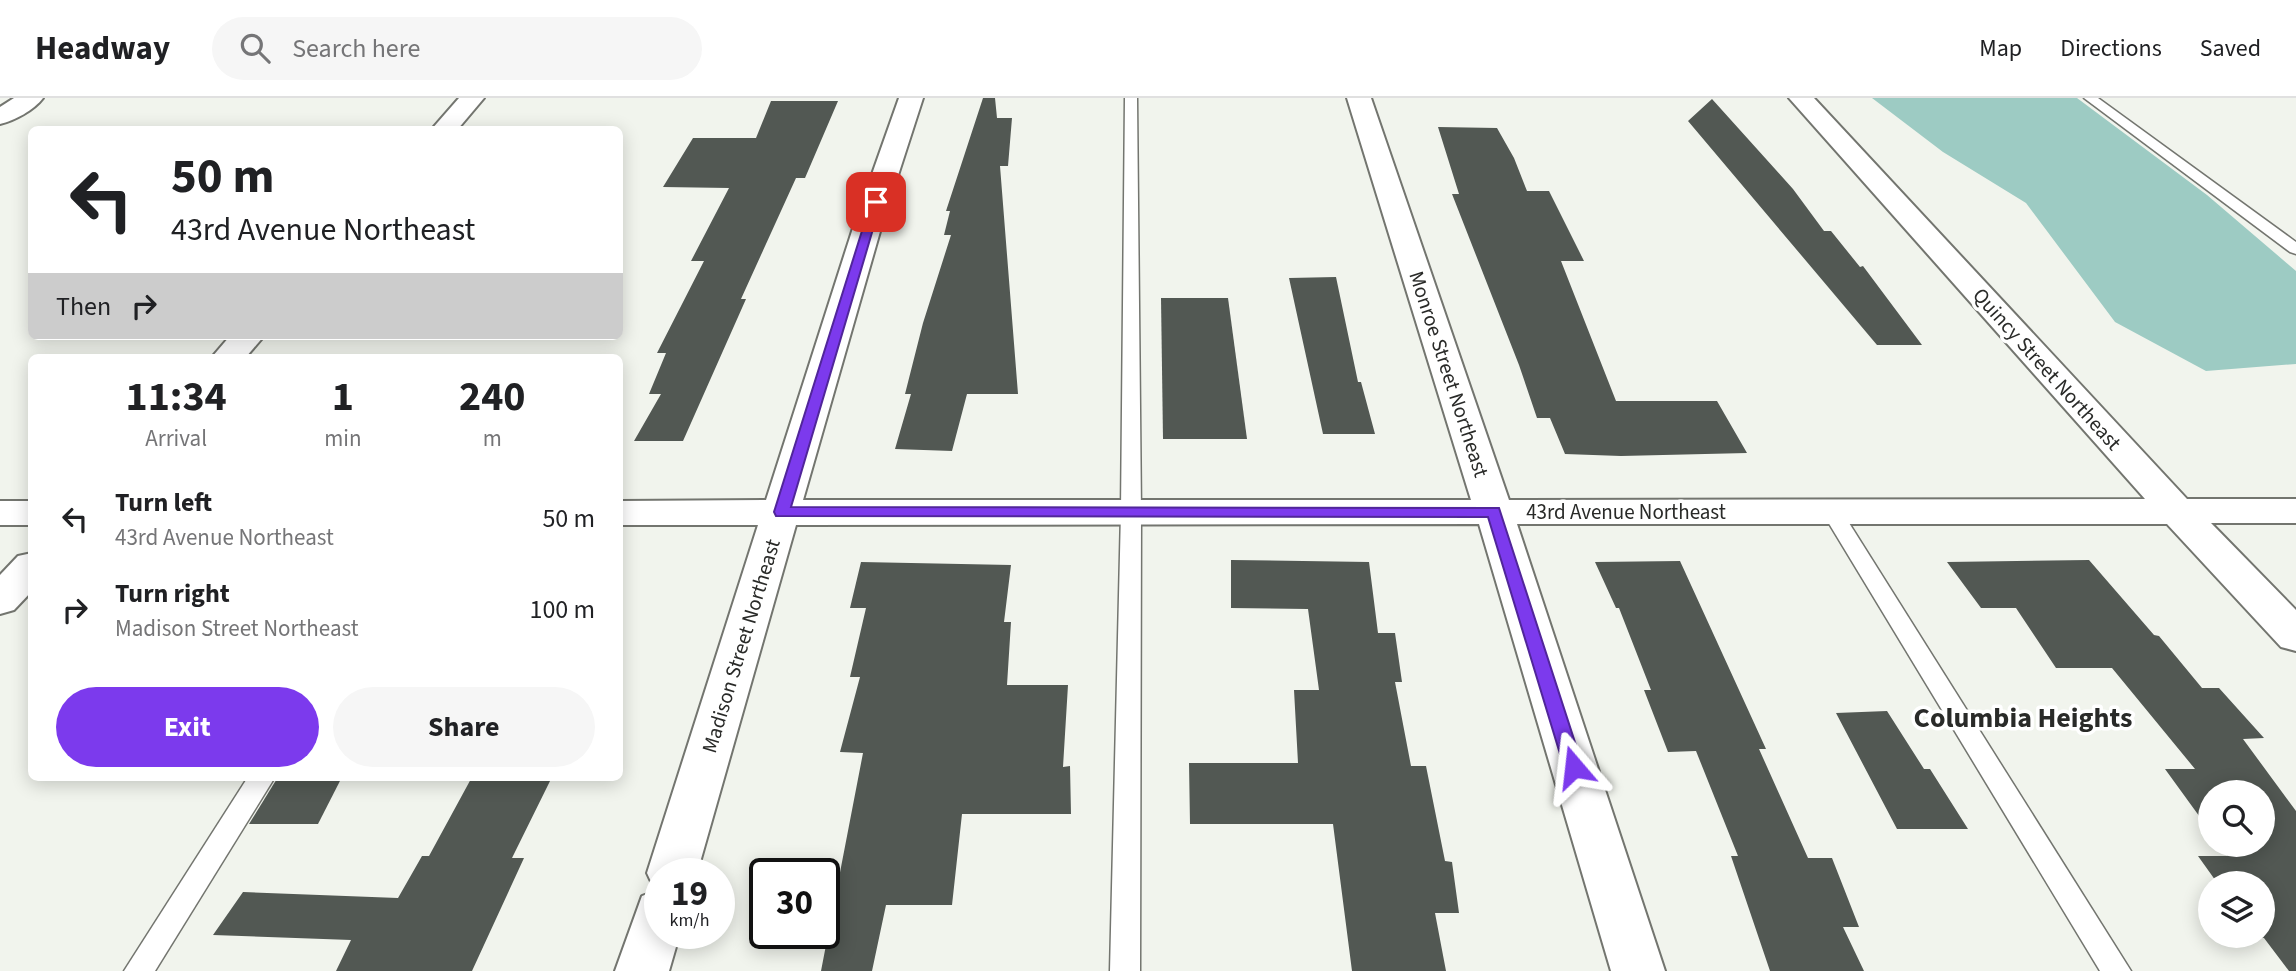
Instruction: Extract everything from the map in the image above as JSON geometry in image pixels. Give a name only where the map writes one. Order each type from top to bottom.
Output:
[{"type":"street","points":[[0,117],[31,98]]},
{"type":"street","points":[[447,126],[472,98]]},
{"type":"street","name":"Madison Street Northeast","points":[[677,858],[867,228],[911,98]]},
{"type":"street","name":"Monroe Street Northeast","points":[[1359,98],[1494,512],[1637,971]]},
{"type":"street","name":"Quincy Street Northeast","points":[[1801,98],[2177,511],[2296,636]]},
{"type":"street","points":[[232,354],[244,340]]},
{"type":"street","name":"43rd Avenue Northeast","points":[[623,513],[2296,511]]},
{"type":"street","points":[[0,513],[28,513]]},
{"type":"street","points":[[0,600],[28,570]]},
{"type":"street","points":[[642,971],[649,949]]},
{"type":"lane","points":[[1125,971],[1131,512],[1131,98]]},
{"type":"lane","points":[[2090,98],[2296,249]]},
{"type":"lane","points":[[1832,512],[2116,971]]},
{"type":"lane","points":[[139,971],[259,781]]},
{"type":"water","points":[[1872,98],[2077,98],[2207,195],[2296,271],[2296,364],[2206,371],[2115,322],[2026,203],[1943,152]]},
{"type":"building","points":[[983,98],[995,98],[997,118],[1012,118],[1008,166],[1000,166],[1018,394],[967,394],[952,451],[895,449],[911,394],[905,394],[923,323],[951,235],[944,235],[950,211],[946,211]]},
{"type":"building","points":[[1712,99],[1793,189],[1824,231],[1831,231],[1860,267],[1863,266],[1922,345],[1877,345],[1688,121]]},
{"type":"building","points":[[771,101],[838,101],[805,178],[796,178],[741,299],[746,299],[683,441],[634,441],[661,394],[649,394],[666,353],[657,353],[704,261],[691,261],[729,188],[663,187],[693,138],[756,138]]},
{"type":"building","points":[[1438,127],[1497,128],[1514,158],[1527,191],[1549,191],[1584,261],[1561,261],[1616,401],[1717,401],[1747,453],[1621,456],[1565,454],[1550,418],[1537,418],[1452,194],[1459,194]]},
{"type":"building","points":[[1336,277],[1358,382],[1361,382],[1375,434],[1323,434],[1289,278]]},
{"type":"building","points":[[1161,298],[1228,298],[1247,439],[1163,439]]},
{"type":"building","points":[[1231,560],[1369,562],[1378,633],[1395,633],[1402,682],[1395,682],[1411,766],[1426,766],[1445,861],[1452,862],[1459,913],[1435,913],[1446,971],[1352,971],[1333,824],[1190,824],[1189,763],[1298,763],[1294,690],[1319,690],[1308,609],[1231,608]]},
{"type":"building","points":[[2089,560],[2154,635],[2159,636],[2202,688],[2219,688],[2264,738],[2243,739],[2273,780],[2198,780],[2198,814],[2165,769],[2195,769],[2112,668],[2056,668],[2016,608],[1981,608],[1947,562]]},
{"type":"building","points":[[1680,561],[1766,749],[1759,749],[1808,858],[1832,858],[1859,927],[1843,927],[1864,971],[1770,971],[1731,856],[1738,856],[1696,751],[1668,752],[1644,690],[1651,690],[1619,608],[1616,608],[1595,562]]},
{"type":"building","points":[[861,562],[1011,565],[1004,622],[1011,622],[1007,685],[1068,685],[1063,767],[1070,766],[1071,814],[962,814],[952,905],[886,905],[872,971],[821,971],[825,949],[840,949],[840,872],[863,753],[840,752],[860,677],[850,677],[866,608],[850,608]]},
{"type":"building","points":[[1887,711],[1924,769],[1930,769],[1968,829],[1897,829],[1836,713]]},
{"type":"building","points":[[276,781],[340,781],[318,824],[249,824]]},
{"type":"building","points":[[470,781],[550,781],[512,858],[524,858],[472,971],[336,971],[351,940],[213,935],[243,892],[398,898],[422,856],[429,856]]},
{"type":"building","points":[[2275,782],[2296,811],[2296,971],[2289,971],[2272,948],[2275,948],[2275,871],[2209,871],[2199,857],[2275,857]]},
{"type":"district","name":"Columbia Heights","points":[[2023,718]]},
{"type":"route","points":[[876,202],[782,512],[1494,512],[1574,767]]}]
